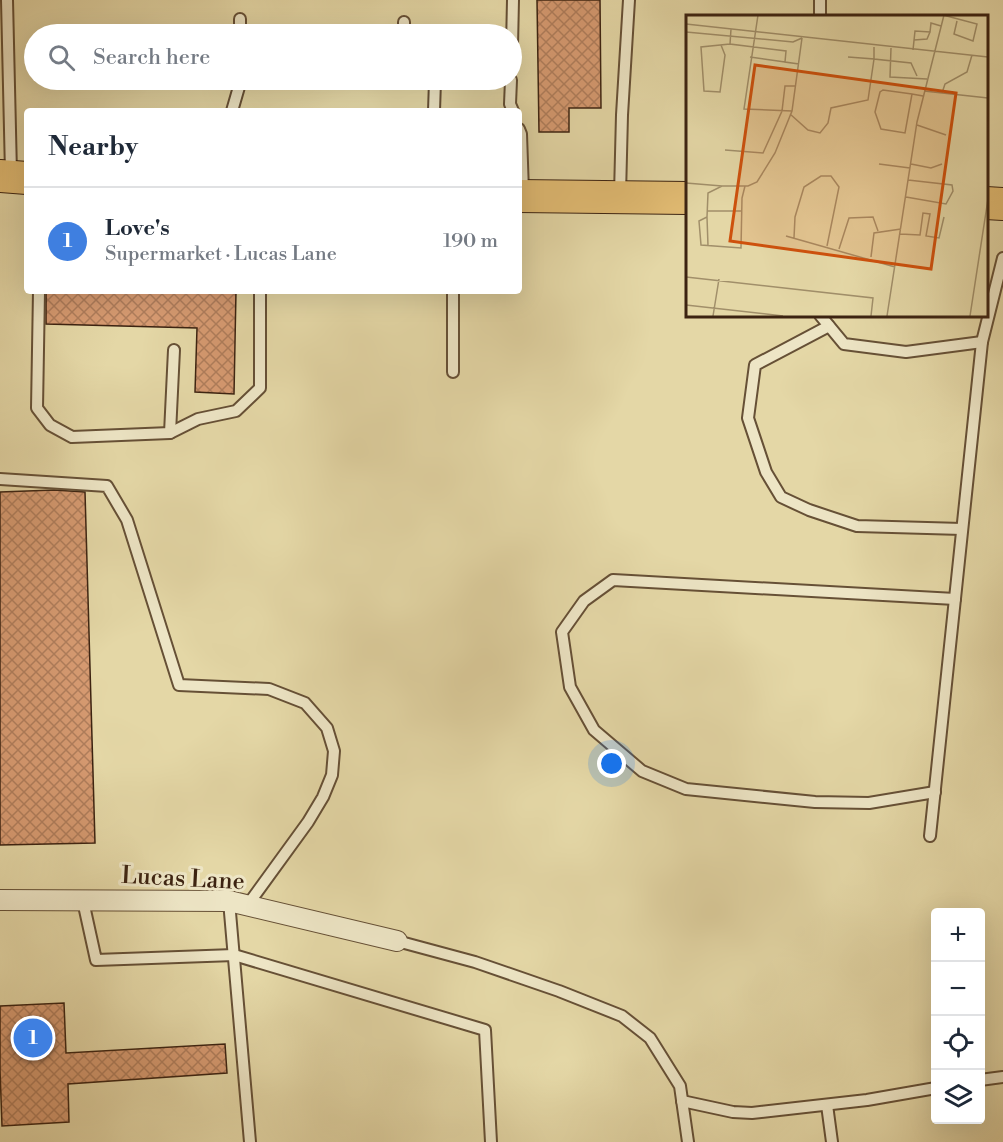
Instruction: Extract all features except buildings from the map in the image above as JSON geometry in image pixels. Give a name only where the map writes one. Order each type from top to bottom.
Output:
[{"type":"main road","points":[[522,196],[686,198]]},
{"type":"main road","points":[[988,203],[1003,204]]},
{"type":"street","name":"Lucas Lane","points":[[0,900],[238,904],[397,941]]},
{"type":"lane","points":[[7,0],[4,74],[13,177]]},
{"type":"lane","points":[[512,24],[513,0]]},
{"type":"lane","points":[[620,197],[629,0]]},
{"type":"lane","points":[[819,15],[820,0]]},
{"type":"lane","points":[[240,19],[240,24]]},
{"type":"lane","points":[[233,108],[238,90]]},
{"type":"lane","points":[[434,108],[435,90]]},
{"type":"lane","points":[[511,90],[512,108]]},
{"type":"lane","points":[[930,836],[982,342],[1003,258]]},
{"type":"lane","points":[[39,294],[37,408],[50,425],[72,437],[170,433],[198,419],[236,411],[260,388],[260,294]]},
{"type":"lane","points":[[453,294],[453,372]]},
{"type":"lane","points":[[821,316],[844,344],[906,352],[982,342]]},
{"type":"lane","points":[[829,326],[755,365],[748,418],[766,472],[781,497],[809,510],[857,526],[962,530]]},
{"type":"lane","points":[[170,433],[174,350]]},
{"type":"lane","points":[[0,479],[107,486],[127,520],[179,685],[269,689],[305,703],[327,728],[334,751],[332,775],[324,797],[308,822],[238,904],[234,955],[250,1142]]},
{"type":"lane","points":[[935,792],[869,803],[815,802],[686,789],[642,771],[594,730],[570,687],[562,632],[584,601],[613,580],[955,599]]},
{"type":"lane","points":[[83,901],[96,960],[234,955],[485,1030],[491,1142]]},
{"type":"lane","points":[[397,941],[486,966],[622,1016],[650,1038],[680,1086],[688,1142]]},
{"type":"lane","points":[[985,1079],[1003,1077]]},
{"type":"lane","points":[[682,1101],[733,1112],[752,1113],[867,1100],[931,1089]]},
{"type":"lane","points":[[827,1104],[832,1142]]},
{"type":"place","name":"Love's","points":[[33,1038]]}]
